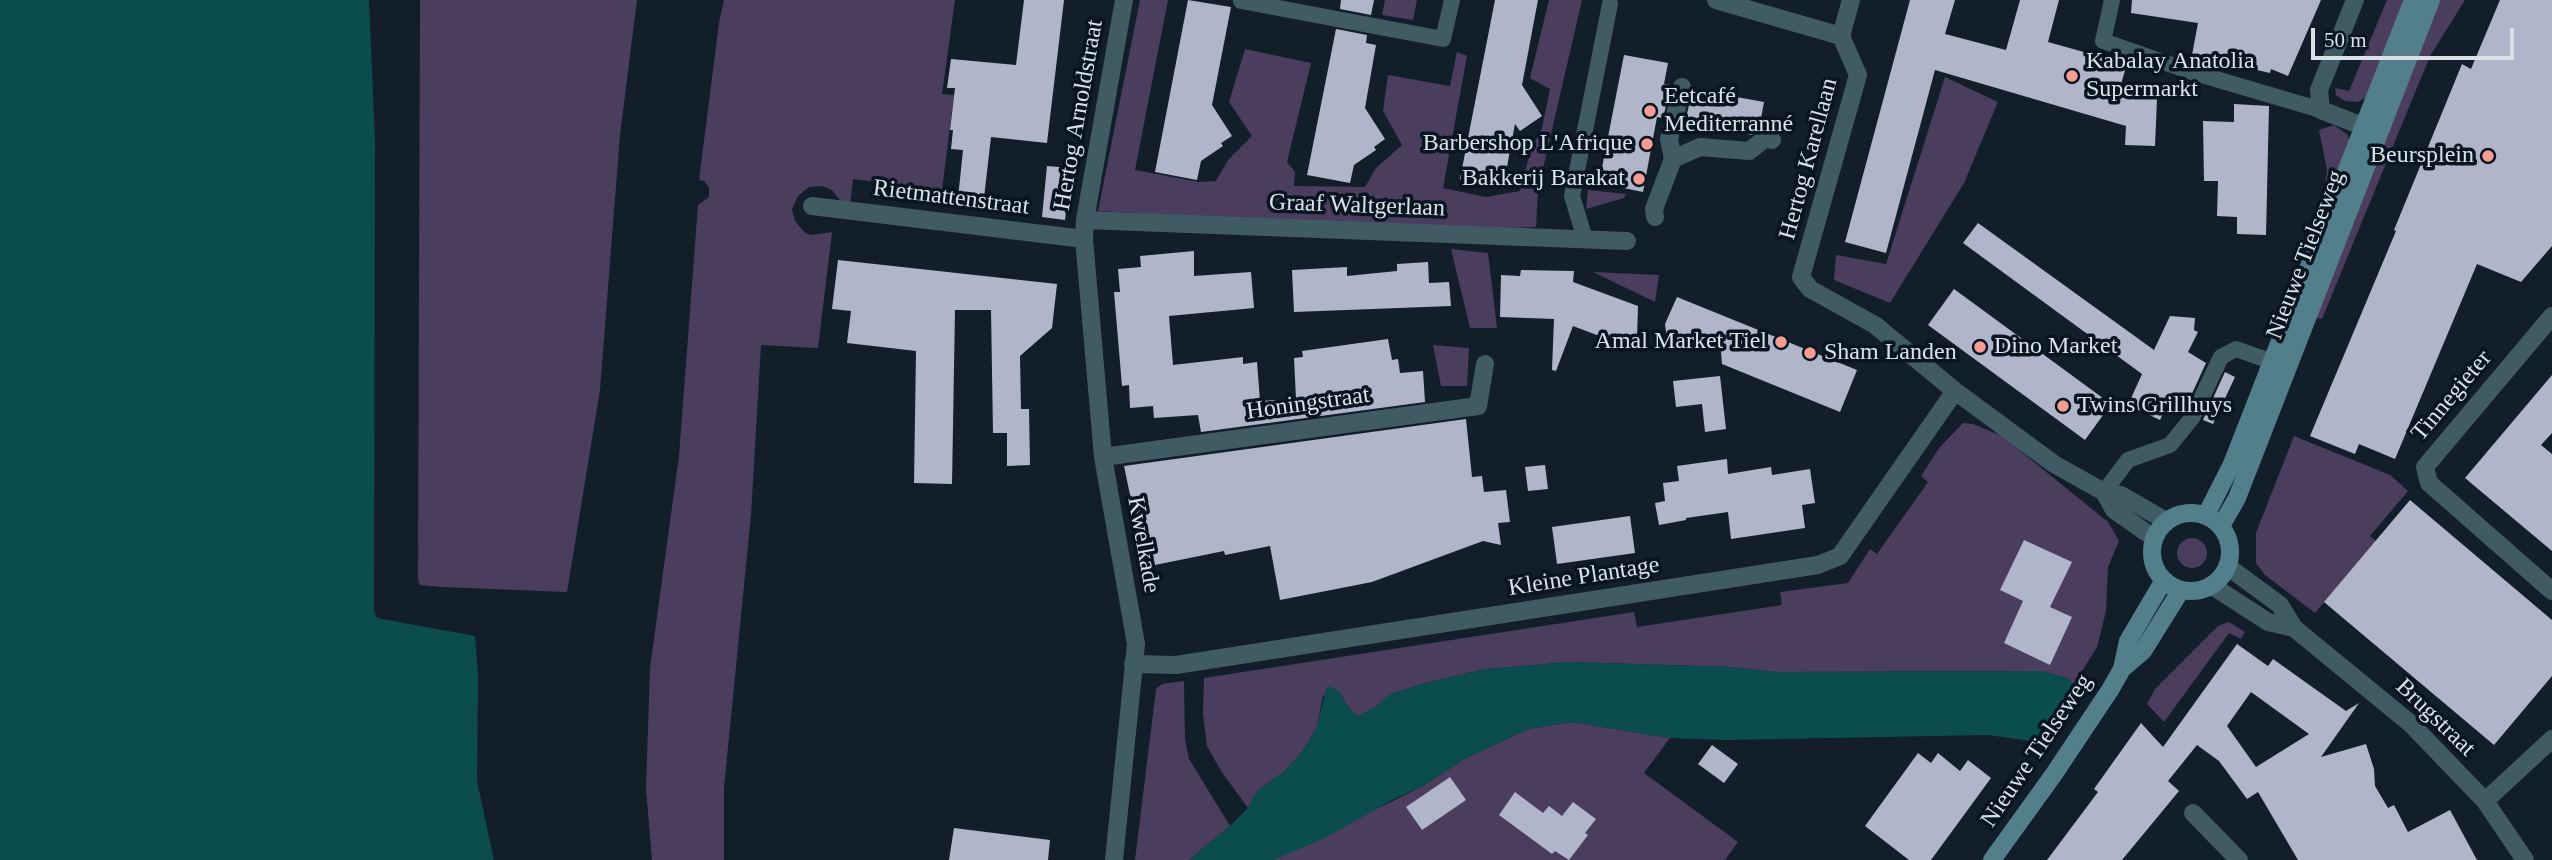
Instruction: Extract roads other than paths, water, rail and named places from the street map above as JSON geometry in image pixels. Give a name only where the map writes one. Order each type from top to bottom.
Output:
[{"type":"main road","name":"Nieuwe Tielseweg","points":[[2214,521],[2232,464],[2413,0]]},
{"type":"main road","name":"Nieuwe Tielseweg","points":[[2214,521],[2237,498],[2431,0]]},
{"type":"main road","points":[[2183,513],[2214,521],[2230,545],[2227,566],[2221,577],[2197,591],[2181,590],[2164,580],[2153,564],[2152,555],[2154,538],[2166,521],[2183,513]]},
{"type":"main road","name":"Nieuwe Tielseweg","points":[[2122,669],[2127,641],[2164,580]]},
{"type":"main road","name":"Nieuwe Tielseweg","points":[[1992,860],[2054,774],[2122,669],[2143,651],[2181,590]]},
{"type":"street","name":"Hertog Arnoldstraat","points":[[1084,239],[1085,220],[1124,0]]},
{"type":"street","points":[[1716,0],[1841,36],[1851,0]]},
{"type":"street","points":[[2355,0],[2319,90],[2321,110],[2365,127]]},
{"type":"street","name":"Hertog Karellaan","points":[[1841,36],[1858,75],[1801,277],[1810,289],[1875,325],[1955,391]]},
{"type":"street","points":[[1655,217],[1654,209],[1673,159],[1669,139],[1682,87]]},
{"type":"street","name":"Hertog Karellaan","points":[[1673,159],[1700,147],[1749,150],[1766,138],[1772,139]]},
{"type":"street","name":"Rietmattenstraat","points":[[812,206],[1084,239]]},
{"type":"street","name":"Graaf Waltgerlaan","points":[[1085,220],[1627,241]]},
{"type":"street","name":"Kwelkade","points":[[1084,239],[1103,457],[1136,644],[1114,860]]},
{"type":"street","name":"Tinnegieter","points":[[2552,316],[2425,467],[2429,483],[2552,591]]},
{"type":"street","name":"Honingstraat","points":[[1103,457],[1478,406],[1485,364]]},
{"type":"street","points":[[1955,391],[2054,464],[2104,492],[2120,495],[2166,521]]},
{"type":"street","name":"Kleine Plantage","points":[[1133,664],[1176,665],[1818,565],[1840,556],[1955,391]]},
{"type":"street","points":[[2104,492],[2114,510],[2154,538]]},
{"type":"street","name":"Brugstraat","points":[[2227,566],[2280,606],[2294,628],[2411,724],[2485,801],[2525,860]]},
{"type":"street","name":"Brugstraat","points":[[2211,585],[2268,622],[2294,628]]},
{"type":"street","points":[[2485,801],[2552,740]]},
{"type":"street","points":[[2193,813],[2239,860]]},
{"type":"lane","points":[[1241,1],[1443,39],[1452,0]]},
{"type":"lane","points":[[2112,0],[2103,41],[2192,72],[2321,110]]},
{"type":"lane","points":[[1585,239],[1572,196],[1609,4]]},
{"type":"lane","points":[[2104,492],[2128,460],[2170,444],[2192,418],[2221,357],[2236,349],[2273,362]]},
{"type":"place","name":"Kabalay Anatolia Supermarkt","points":[[2072,76]]},
{"type":"place","name":"Eetcafé Mediterranné","points":[[1650,111]]},
{"type":"place","name":"Barbershop L'Afrique","points":[[1647,144]]},
{"type":"place","name":"Beursplein","points":[[2488,156]]},
{"type":"place","name":"Bakkerij Barakat","points":[[1639,179]]},
{"type":"place","name":"Amal Market Tiel","points":[[1781,342]]},
{"type":"place","name":"Dino Market","points":[[1980,347]]},
{"type":"place","name":"Sham Landen","points":[[1810,353]]},
{"type":"place","name":"Twins Grillhuys","points":[[2063,406]]}]
